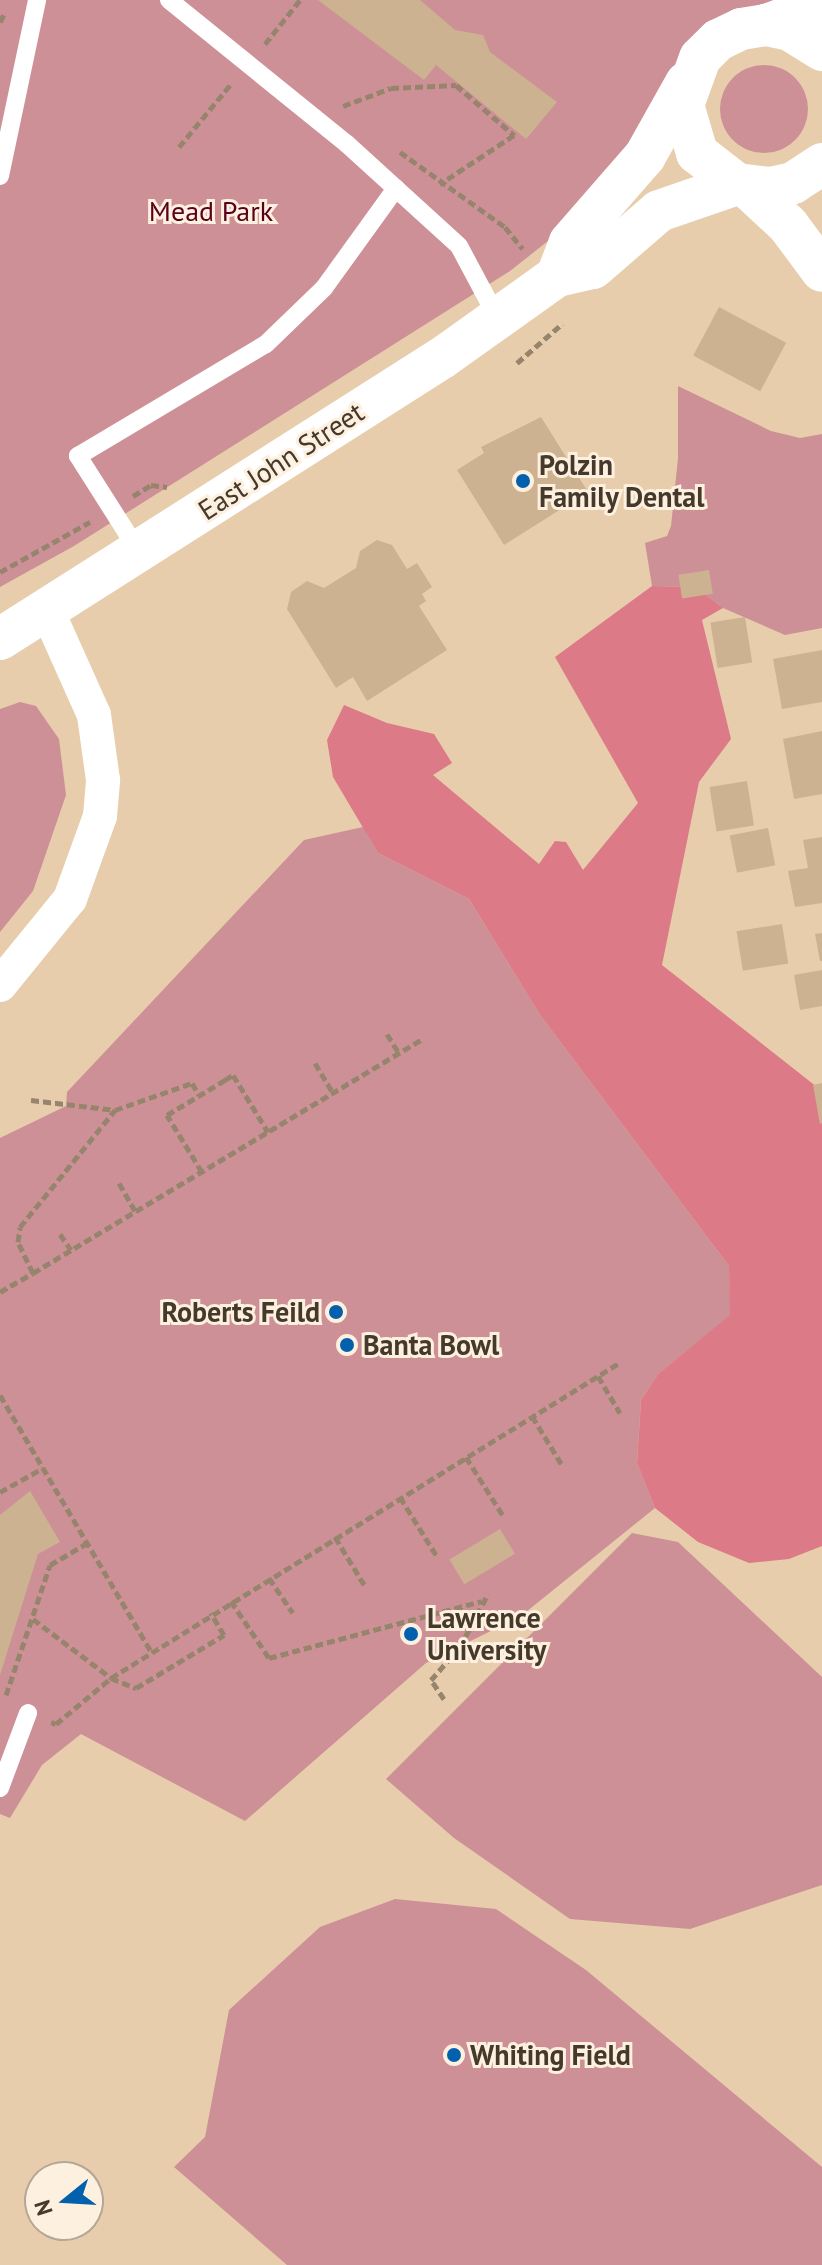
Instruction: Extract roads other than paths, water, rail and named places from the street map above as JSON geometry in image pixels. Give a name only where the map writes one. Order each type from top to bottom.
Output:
[{"type":"street","points":[[557,276],[570,242],[645,156],[688,80],[718,40],[822,5]]},
{"type":"street","points":[[766,25],[790,30],[822,50]]},
{"type":"street","points":[[688,80],[683,105],[692,141],[715,171],[742,185],[788,225],[822,271]]},
{"type":"street","name":"East John Street","points":[[0,639],[48,612],[498,319],[557,276],[593,268],[659,211],[742,185],[793,183],[822,164]]},
{"type":"street","points":[[0,985],[70,899],[100,816],[103,780],[94,715],[48,612]]},
{"type":"lane","points":[[0,176],[37,0]]},
{"type":"lane","points":[[169,0],[396,188],[459,246],[498,319]]},
{"type":"lane","points":[[139,552],[78,456],[266,344],[324,288],[396,188]]},
{"type":"lane","points":[[0,1788],[28,1713]]},
{"type":"place","name":"Polzin Family Dental","points":[[523,481]]},
{"type":"place","name":"Roberts Feild","points":[[336,1312]]},
{"type":"place","name":"Banta Bowl","points":[[347,1345]]},
{"type":"place","name":"Lawrence University","points":[[411,1634]]},
{"type":"place","name":"Whiting Field","points":[[454,2055]]},
{"type":"park label","name":"Mead Park","points":[[211,211]]}]
